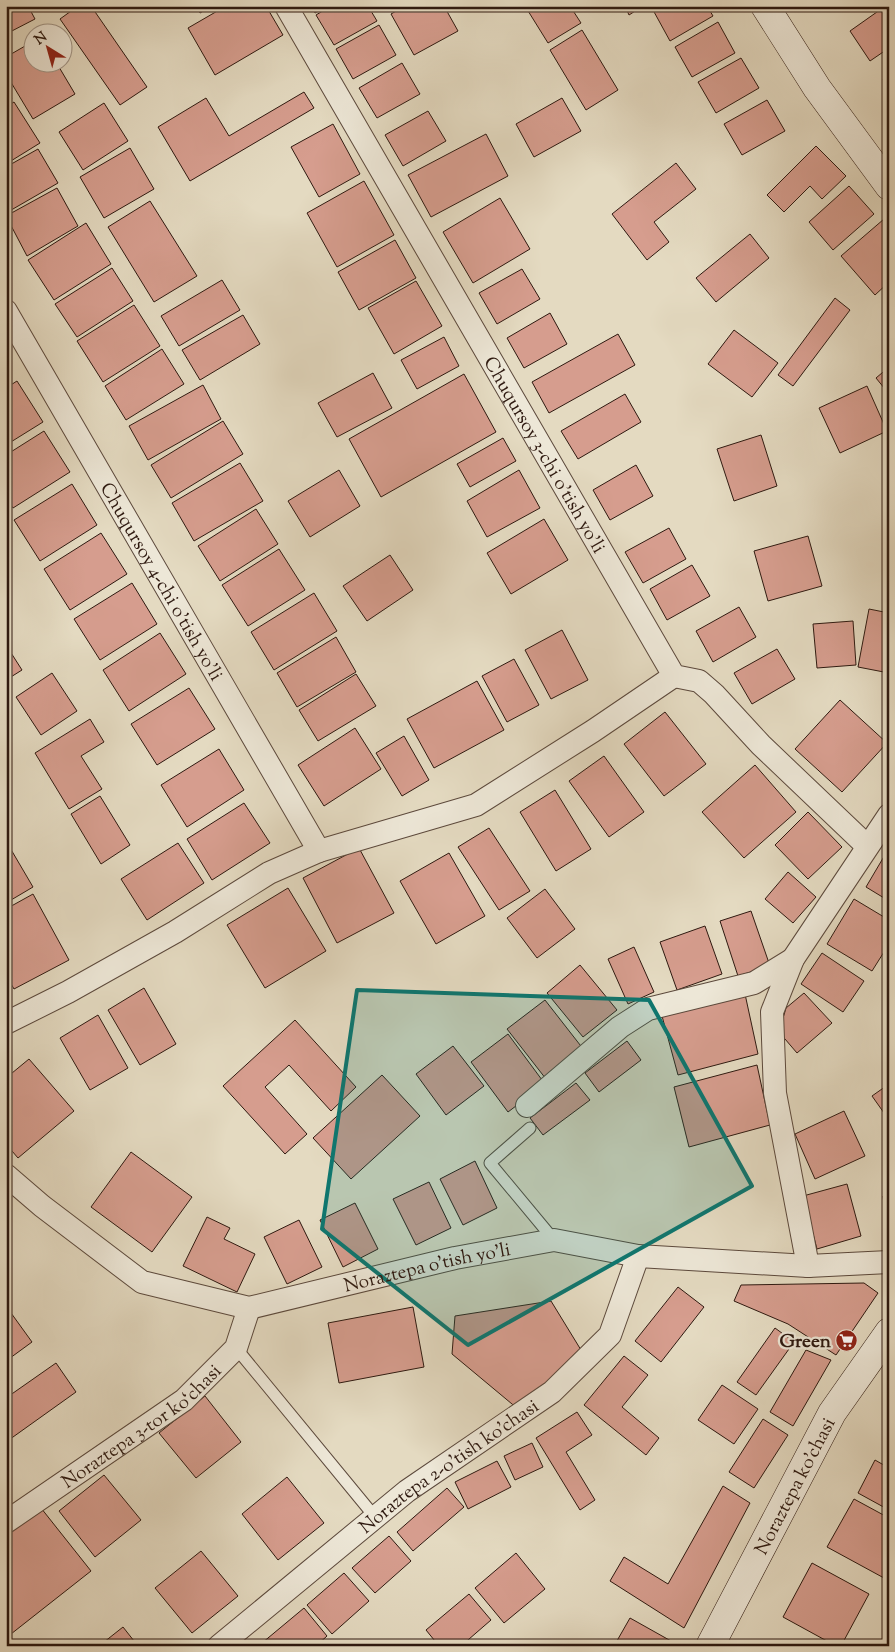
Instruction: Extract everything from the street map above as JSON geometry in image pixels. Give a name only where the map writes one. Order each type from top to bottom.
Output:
[{"type":"main road","points":[[765,6],[822,96],[889,186]]},
{"type":"main road","name":"Noraztepa ko'chasi","points":[[710,1646],[832,1413],[864,1364],[889,1332]]},
{"type":"street","name":"Chuqursoy 3-chi o'tish yo'li","points":[[286,6],[674,676]]},
{"type":"street","name":"Chuqursoy 4-chi o'tish yo'li","points":[[6,311],[319,851]]},
{"type":"street","points":[[7,1019],[68,992],[175,932],[269,873],[319,851],[476,805],[593,731],[674,676],[699,681],[714,694],[761,745],[867,846]]},
{"type":"street","points":[[808,1266],[775,1093],[772,1012],[793,959],[889,815]]},
{"type":"street","points":[[529,1117],[620,1026],[648,1009],[754,983],[793,959]]},
{"type":"street","name":"Noraztepa o'tish yo'li","points":[[6,1175],[42,1206],[142,1282],[249,1308],[455,1258],[554,1240],[638,1256],[808,1266],[889,1262]]},
{"type":"street","name":"Noraztepa 2-o'tish ko'chasi","points":[[219,1646],[407,1490],[552,1392],[610,1336],[638,1256]]},
{"type":"street","name":"Noraztepa 3-tor ko‘chasi","points":[[6,1522],[184,1400],[236,1348],[249,1308]]},
{"type":"lane","points":[[529,1117],[490,1163],[554,1240]]},
{"type":"lane","points":[[236,1348],[375,1517]]},
{"type":"highlighted area","points":[[357,990],[649,1000],[752,1186],[468,1345],[322,1229]]},
{"type":"building","points":[[6,6],[28,6],[35,19],[29,22],[22,22],[22,26],[6,34]]},
{"type":"building","points":[[78,6],[91,6],[147,87],[120,105],[72,36],[72,22],[62,22],[60,19]]},
{"type":"building","points":[[196,6],[212,6],[200,13]]},
{"type":"building","points":[[226,6],[266,6],[283,35],[215,75],[188,28]]},
{"type":"building","points":[[311,6],[328,6],[315,13]]},
{"type":"building","points":[[331,6],[368,6],[377,21],[334,45],[316,15]]},
{"type":"building","points":[[405,6],[444,6],[458,31],[414,55],[391,14]]},
{"type":"building","points":[[525,6],[570,6],[581,23],[548,43]]},
{"type":"building","points":[[625,6],[643,6],[629,15]]},
{"type":"building","points":[[660,6],[707,6],[713,16],[670,41],[653,10]]},
{"type":"building","points":[[884,7],[889,14],[889,48],[870,61],[850,31]]},
{"type":"building","points":[[718,22],[735,53],[692,77],[675,47]]},
{"type":"building","points":[[379,25],[396,55],[353,79],[336,49]]},
{"type":"building","points":[[582,30],[618,90],[586,110],[550,50]]},
{"type":"building","points":[[22,48],[22,72],[62,72],[75,94],[33,119],[6,74],[6,57]]},
{"type":"building","points":[[741,58],[759,88],[716,113],[698,82]]},
{"type":"building","points":[[402,63],[420,94],[377,118],[359,88]]},
{"type":"building","points":[[889,75],[889,88],[883,79]]},
{"type":"building","points":[[6,90],[12,99],[6,103]]},
{"type":"building","points":[[304,92],[314,108],[190,181],[158,127],[206,98],[229,136]]},
{"type":"building","points":[[562,98],[581,131],[534,157],[516,124]]},
{"type":"building","points":[[767,100],[785,131],[742,155],[724,124]]},
{"type":"building","points":[[14,102],[40,143],[6,164],[6,107]]},
{"type":"building","points":[[104,103],[128,141],[83,170],[59,132]]},
{"type":"building","points":[[428,111],[446,141],[403,166],[385,135]]},
{"type":"building","points":[[333,124],[360,174],[319,197],[291,147]]},
{"type":"building","points":[[486,134],[508,176],[431,217],[408,175]]},
{"type":"building","points":[[816,146],[846,176],[822,199],[810,186],[784,212],[767,195]]},
{"type":"building","points":[[130,148],[154,189],[104,218],[80,177]]},
{"type":"building","points":[[38,149],[58,183],[6,213],[6,167]]},
{"type":"building","points":[[676,163],[696,189],[654,222],[669,242],[647,260],[612,214]]},
{"type":"building","points":[[364,181],[394,235],[337,267],[307,213]]},
{"type":"building","points":[[849,186],[874,214],[833,250],[809,222]]},
{"type":"building","points":[[57,188],[78,226],[27,256],[6,216]]},
{"type":"building","points":[[500,198],[530,249],[473,283],[443,232]]},
{"type":"building","points":[[150,201],[197,276],[154,302],[108,227]]},
{"type":"building","points":[[884,219],[889,224],[889,282],[875,295],[841,256]]},
{"type":"building","points":[[86,223],[111,264],[54,300],[28,260]]},
{"type":"building","points":[[750,234],[769,258],[716,302],[696,278]]},
{"type":"building","points":[[395,240],[416,278],[359,310],[338,272]]},
{"type":"building","points":[[112,268],[133,301],[77,337],[55,304]]},
{"type":"building","points":[[522,269],[540,299],[497,324],[479,293]]},
{"type":"building","points":[[222,280],[240,310],[179,346],[161,316]]},
{"type":"building","points":[[416,281],[442,326],[394,354],[368,308]]},
{"type":"building","points":[[835,298],[850,310],[793,386],[778,375]]},
{"type":"building","points":[[134,305],[160,346],[103,382],[77,341]]},
{"type":"building","points":[[550,313],[567,344],[524,368],[507,338]]},
{"type":"building","points":[[243,315],[260,344],[200,380],[182,350]]},
{"type":"building","points":[[734,330],[778,363],[752,397],[708,364]]},
{"type":"building","points":[[618,334],[635,365],[549,413],[532,382]]},
{"type":"building","points":[[444,337],[459,366],[417,389],[401,360]]},
{"type":"building","points":[[162,349],[184,384],[126,420],[105,386]]},
{"type":"building","points":[[889,367],[889,394],[876,378]]},
{"type":"building","points":[[373,373],[392,408],[337,437],[318,403]]},
{"type":"building","points":[[464,374],[496,432],[381,497],[349,439]]},
{"type":"building","points":[[17,381],[43,422],[6,445],[6,388]]},
{"type":"building","points":[[203,385],[221,419],[148,460],[129,426]]},
{"type":"building","points":[[867,386],[887,431],[840,453],[819,408]]},
{"type":"building","points":[[625,394],[641,422],[578,459],[561,431]]},
{"type":"building","points":[[223,421],[243,454],[171,498],[151,465]]},
{"type":"building","points":[[44,431],[70,472],[13,508],[6,498],[6,455]]},
{"type":"building","points":[[761,435],[777,486],[734,501],[717,449]]},
{"type":"building","points":[[503,438],[516,461],[470,487],[457,464]]},
{"type":"building","points":[[240,463],[263,501],[194,541],[172,503]]},
{"type":"building","points":[[636,465],[653,496],[610,520],[593,490]]},
{"type":"building","points":[[339,470],[360,506],[310,537],[288,501]]},
{"type":"building","points":[[519,470],[540,508],[487,537],[467,501]]},
{"type":"building","points":[[72,484],[97,525],[40,561],[14,520]]},
{"type":"building","points":[[256,509],[278,544],[220,581],[198,546]]},
{"type":"building","points":[[544,519],[568,560],[511,594],[487,553]]},
{"type":"building","points":[[669,528],[686,559],[643,583],[625,552]]},
{"type":"building","points":[[101,533],[127,574],[70,610],[44,569]]},
{"type":"building","points":[[808,536],[822,586],[768,601],[754,551]]},
{"type":"building","points":[[886,536],[889,536],[889,589],[884,589]]},
{"type":"building","points":[[279,549],[305,590],[248,626],[222,585]]},
{"type":"building","points":[[390,555],[413,590],[367,621],[343,586]]},
{"type":"building","points":[[692,565],[710,596],[667,620],[650,589]]},
{"type":"building","points":[[132,583],[157,624],[100,660],[74,619]]},
{"type":"building","points":[[314,593],[337,631],[274,670],[251,632]]},
{"type":"building","points":[[739,607],[756,637],[713,662],[696,631]]},
{"type":"building","points":[[869,609],[889,613],[889,673],[858,667]]},
{"type":"building","points":[[853,621],[856,665],[817,668],[813,624]]},
{"type":"building","points":[[562,630],[588,680],[551,699],[525,650]]},
{"type":"building","points":[[160,633],[186,674],[129,711],[103,670]]},
{"type":"building","points":[[336,637],[356,672],[297,707],[277,673]]},
{"type":"building","points":[[6,645],[22,670],[6,680]]},
{"type":"building","points":[[777,649],[795,679],[752,704],[734,673]]},
{"type":"building","points":[[514,659],[539,705],[507,722],[482,676]]},
{"type":"building","points":[[52,673],[77,711],[41,735],[16,697]]},
{"type":"building","points":[[356,674],[376,706],[318,741],[299,710]]},
{"type":"building","points":[[477,681],[504,730],[434,768],[407,719]]},
{"type":"building","points":[[189,688],[215,729],[157,765],[131,724]]},
{"type":"building","points":[[840,700],[887,743],[842,792],[795,749]]},
{"type":"building","points":[[665,712],[706,764],[664,796],[624,744]]},
{"type":"building","points":[[90,719],[104,742],[81,756],[102,789],[69,809],[35,753]]},
{"type":"building","points":[[355,728],[381,769],[324,806],[298,765]]},
{"type":"building","points":[[404,736],[429,780],[402,796],[376,753]]},
{"type":"building","points":[[219,749],[244,790],[187,827],[161,785]]},
{"type":"building","points":[[604,756],[644,812],[609,837],[569,781]]},
{"type":"building","points":[[755,765],[796,812],[744,858],[702,812]]},
{"type":"building","points":[[555,790],[591,849],[556,871],[520,812]]},
{"type":"building","points":[[100,796],[130,845],[101,864],[71,814]]},
{"type":"building","points":[[244,803],[270,843],[212,880],[187,839]]},
{"type":"building","points":[[808,812],[842,847],[808,879],[775,845]]},
{"type":"building","points":[[489,828],[530,891],[499,910],[458,847]]},
{"type":"building","points":[[6,841],[33,887],[6,903]]},
{"type":"building","points":[[178,843],[204,883],[147,920],[121,879]]},
{"type":"building","points":[[359,848],[394,913],[337,943],[303,878]]},
{"type":"building","points":[[889,848],[889,901],[866,887]]},
{"type":"building","points":[[449,853],[485,916],[436,944],[400,881]]},
{"type":"building","points":[[788,872],[816,897],[793,923],[765,899]]},
{"type":"building","points":[[288,888],[326,951],[265,988],[227,925]]},
{"type":"building","points":[[545,889],[575,929],[537,958],[507,918]]},
{"type":"building","points":[[33,894],[69,960],[14,989],[6,975],[6,909]]},
{"type":"building","points":[[854,899],[889,920],[889,944],[872,971],[827,944]]},
{"type":"building","points":[[751,911],[770,966],[738,976],[720,921]]},
{"type":"building","points":[[705,926],[722,974],[677,990],[660,942]]},
{"type":"building","points":[[634,947],[654,992],[628,1004],[608,959]]},
{"type":"building","points":[[822,953],[864,981],[843,1012],[801,984]]},
{"type":"building","points":[[580,965],[617,1010],[583,1037],[547,993]]},
{"type":"building","points":[[144,988],[176,1044],[140,1065],[108,1010]]},
{"type":"building","points":[[804,993],[832,1023],[797,1053],[779,1032],[786,1008]]},
{"type":"building","points":[[745,994],[758,1054],[678,1075],[662,1016]]},
{"type":"building","points":[[545,1000],[584,1050],[546,1079],[507,1029]]},
{"type":"building","points":[[98,1015],[128,1068],[90,1090],[60,1038]]},
{"type":"building","points":[[295,1020],[356,1087],[331,1111],[289,1065],[265,1087],[307,1134],[285,1154],[223,1086]]},
{"type":"building","points":[[508,1034],[545,1084],[508,1112],[471,1062]]},
{"type":"building","points":[[627,1041],[641,1060],[599,1092],[585,1073]]},
{"type":"building","points":[[453,1046],[484,1086],[446,1115],[416,1074]]},
{"type":"building","points":[[29,1059],[74,1111],[18,1158],[6,1144],[6,1078]]},
{"type":"building","points":[[757,1065],[770,1125],[689,1147],[674,1087]]},
{"type":"building","points":[[382,1075],[420,1116],[351,1179],[313,1138]]},
{"type":"building","points":[[576,1083],[590,1100],[543,1135],[530,1118]]},
{"type":"building","points":[[889,1084],[889,1120],[872,1096]]},
{"type":"building","points":[[844,1111],[865,1156],[815,1179],[795,1134]]},
{"type":"building","points":[[131,1152],[192,1197],[152,1252],[91,1207]]},
{"type":"building","points":[[475,1161],[497,1208],[463,1225],[440,1179]]},
{"type":"building","points":[[429,1182],[451,1228],[416,1245],[393,1199]]},
{"type":"building","points":[[847,1184],[861,1236],[817,1249],[803,1196]]},
{"type":"building","points":[[889,1195],[889,1249],[883,1196]]},
{"type":"building","points":[[355,1203],[378,1249],[343,1267],[320,1220]]},
{"type":"building","points":[[207,1217],[230,1228],[224,1239],[255,1254],[237,1292],[183,1266]]},
{"type":"building","points":[[299,1220],[322,1267],[287,1284],[264,1237]]},
{"type":"building","points":[[864,1283],[878,1293],[836,1355],[788,1324],[734,1301],[741,1285]]},
{"type":"building","points":[[678,1287],[704,1307],[661,1362],[635,1341]]},
{"type":"building","points":[[551,1301],[581,1350],[518,1409],[452,1354],[455,1316]]},
{"type":"building","points":[[6,1306],[32,1342],[6,1361]]},
{"type":"building","points":[[413,1307],[424,1367],[339,1383],[328,1323]]},
{"type":"building","points":[[775,1328],[794,1342],[756,1395],[737,1382]]},
{"type":"building","points":[[806,1350],[831,1360],[793,1426],[770,1412]]},
{"type":"building","points":[[624,1356],[648,1375],[622,1407],[659,1438],[646,1455],[584,1405]]},
{"type":"building","points":[[56,1363],[76,1392],[6,1442],[6,1398]]},
{"type":"building","points":[[722,1385],[758,1409],[734,1444],[698,1420]]},
{"type":"building","points":[[205,1396],[241,1442],[196,1478],[159,1433]]},
{"type":"building","points":[[577,1412],[592,1435],[566,1452],[595,1500],[580,1510],[536,1438]]},
{"type":"building","points":[[763,1419],[788,1435],[754,1488],[729,1472]]},
{"type":"building","points":[[532,1443],[543,1467],[515,1480],[504,1456]]},
{"type":"building","points":[[875,1460],[889,1468],[889,1510],[858,1493]]},
{"type":"building","points":[[497,1461],[511,1487],[468,1509],[455,1482]]},
{"type":"building","points":[[104,1475],[141,1520],[95,1557],[59,1511]]},
{"type":"building","points":[[287,1477],[324,1523],[278,1560],[242,1514]]},
{"type":"building","points":[[723,1486],[750,1503],[684,1628],[610,1581],[624,1557],[668,1584]]},
{"type":"building","points":[[447,1488],[464,1507],[413,1551],[397,1532]]},
{"type":"building","points":[[854,1499],[889,1518],[889,1570],[884,1578],[827,1547]]},
{"type":"building","points":[[41,1508],[91,1571],[11,1634],[6,1628],[6,1535]]},
{"type":"building","points":[[389,1536],[411,1561],[375,1593],[352,1568]]},
{"type":"building","points":[[201,1551],[238,1596],[192,1633],[155,1588]]},
{"type":"building","points":[[516,1553],[545,1589],[504,1623],[475,1588]]},
{"type":"building","points":[[812,1563],[869,1594],[841,1646],[836,1646],[783,1617]]},
{"type":"building","points":[[344,1573],[369,1601],[332,1634],[307,1605]]},
{"type":"building","points":[[469,1594],[491,1620],[461,1646],[439,1646],[426,1630]]},
{"type":"building","points":[[304,1608],[327,1636],[316,1646],[264,1646],[262,1643]]},
{"type":"building","points":[[630,1618],[671,1641],[669,1646],[614,1646]]},
{"type":"building","points":[[123,1627],[138,1646],[99,1646]]},
{"type":"place","name":"Green","points":[[847,1340]]}]
